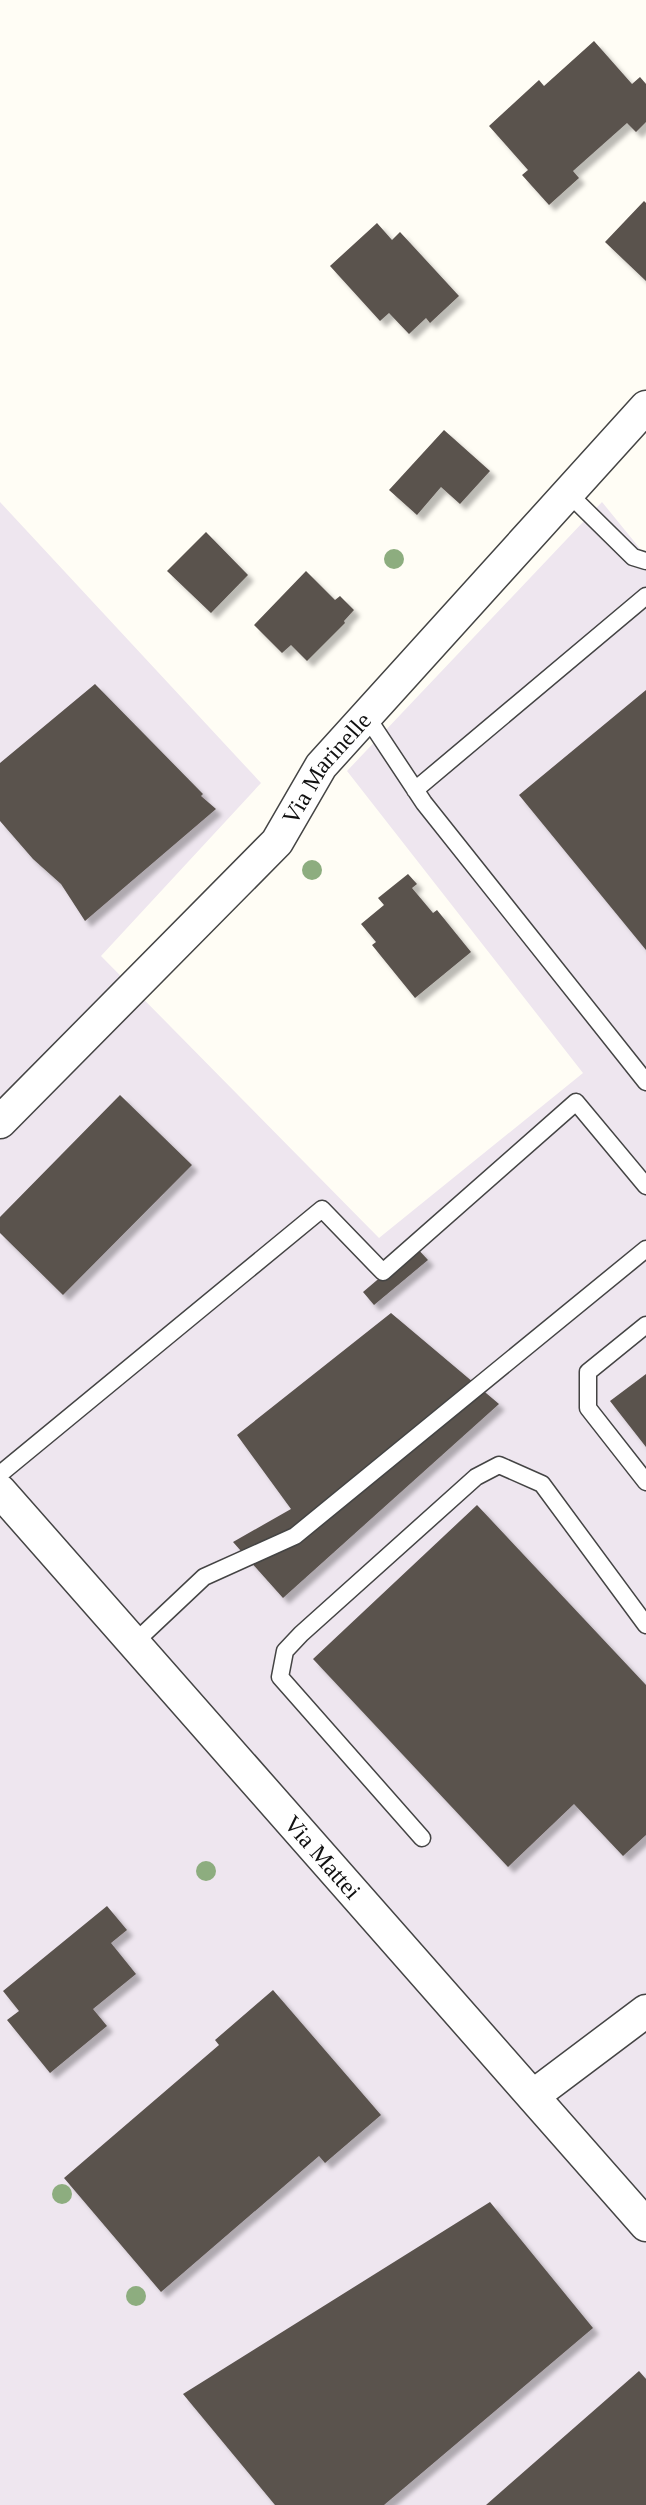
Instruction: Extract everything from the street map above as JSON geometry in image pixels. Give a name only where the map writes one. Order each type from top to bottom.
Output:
[{"type":"street","name":"Via Marinelle","points":[[0,1122],[277,842],[321,765],[646,407]]},
{"type":"street","name":"Via Mattei","points":[[0,1492],[646,2225]]},
{"type":"street","points":[[533,2096],[646,2011]]},
{"type":"lane","points":[[568,493],[633,557],[646,561]]},
{"type":"lane","points":[[415,790],[646,596]]},
{"type":"lane","points":[[367,717],[415,790],[646,1082]]},
{"type":"lane","points":[[0,1474],[322,1209],[383,1272],[576,1102],[646,1186]]},
{"type":"lane","points":[[134,1643],[204,1577],[295,1536],[646,1249]]},
{"type":"lane","points":[[646,1325],[588,1372],[588,1408],[646,1482]]},
{"type":"lane","points":[[422,1838],[280,1677],[285,1651],[301,1634],[476,1477],[499,1465],[542,1484],[646,1625]]},
{"type":"shaded area","points":[[0,502],[261,783],[101,956],[379,1238],[583,1073],[347,771],[602,502],[646,556],[646,2505],[0,2505]]},
{"type":"building","points":[[594,41],[632,84],[640,77],[646,84],[646,122],[636,132],[627,123],[573,171],[579,178],[549,205],[522,175],[528,170],[489,126],[539,80],[544,86]]},
{"type":"building","points":[[644,201],[646,203],[646,281],[605,242]]},
{"type":"building","points":[[377,223],[392,240],[400,232],[459,296],[430,323],[426,318],[409,334],[389,313],[380,321],[330,266]]},
{"type":"building","points":[[444,430],[490,471],[460,504],[441,487],[417,515],[389,490]]},
{"type":"building","points":[[206,532],[248,575],[211,613],[167,571]]},
{"type":"building","points":[[306,571],[335,600],[340,596],[354,610],[345,623],[307,661],[291,645],[282,653],[254,625]]},
{"type":"building","points":[[95,684],[216,809],[85,921],[61,884],[33,859],[0,821],[0,763]]},
{"type":"building","points":[[646,690],[646,950],[519,795]]},
{"type":"building","points":[[408,874],[417,884],[412,888],[433,913],[437,910],[471,952],[415,998],[372,945],[376,942],[361,924],[384,905],[378,898]]},
{"type":"building","points":[[120,1095],[192,1165],[63,1295],[0,1233],[0,1217]]},
{"type":"building","points":[[416,1247],[428,1260],[374,1305],[363,1292]]},
{"type":"building","points":[[391,1313],[499,1404],[283,1598],[233,1542],[291,1509],[237,1435]]},
{"type":"building","points":[[646,1374],[646,1447],[610,1401]]},
{"type":"building","points":[[477,1505],[646,1685],[646,1835],[623,1856],[574,1804],[508,1867],[313,1659]]},
{"type":"building","points":[[107,1906],[127,1930],[111,1943],[136,1974],[93,2009],[107,2026],[50,2073],[7,2020],[19,2011],[3,1991]]},
{"type":"building","points":[[273,1990],[381,2115],[325,2163],[319,2156],[161,2292],[64,2178],[219,2045],[215,2040]]},
{"type":"building","points":[[490,2202],[593,2328],[384,2505],[275,2505],[183,2394]]},
{"type":"building","points":[[639,2371],[646,2379],[646,2505],[486,2505]]}]
